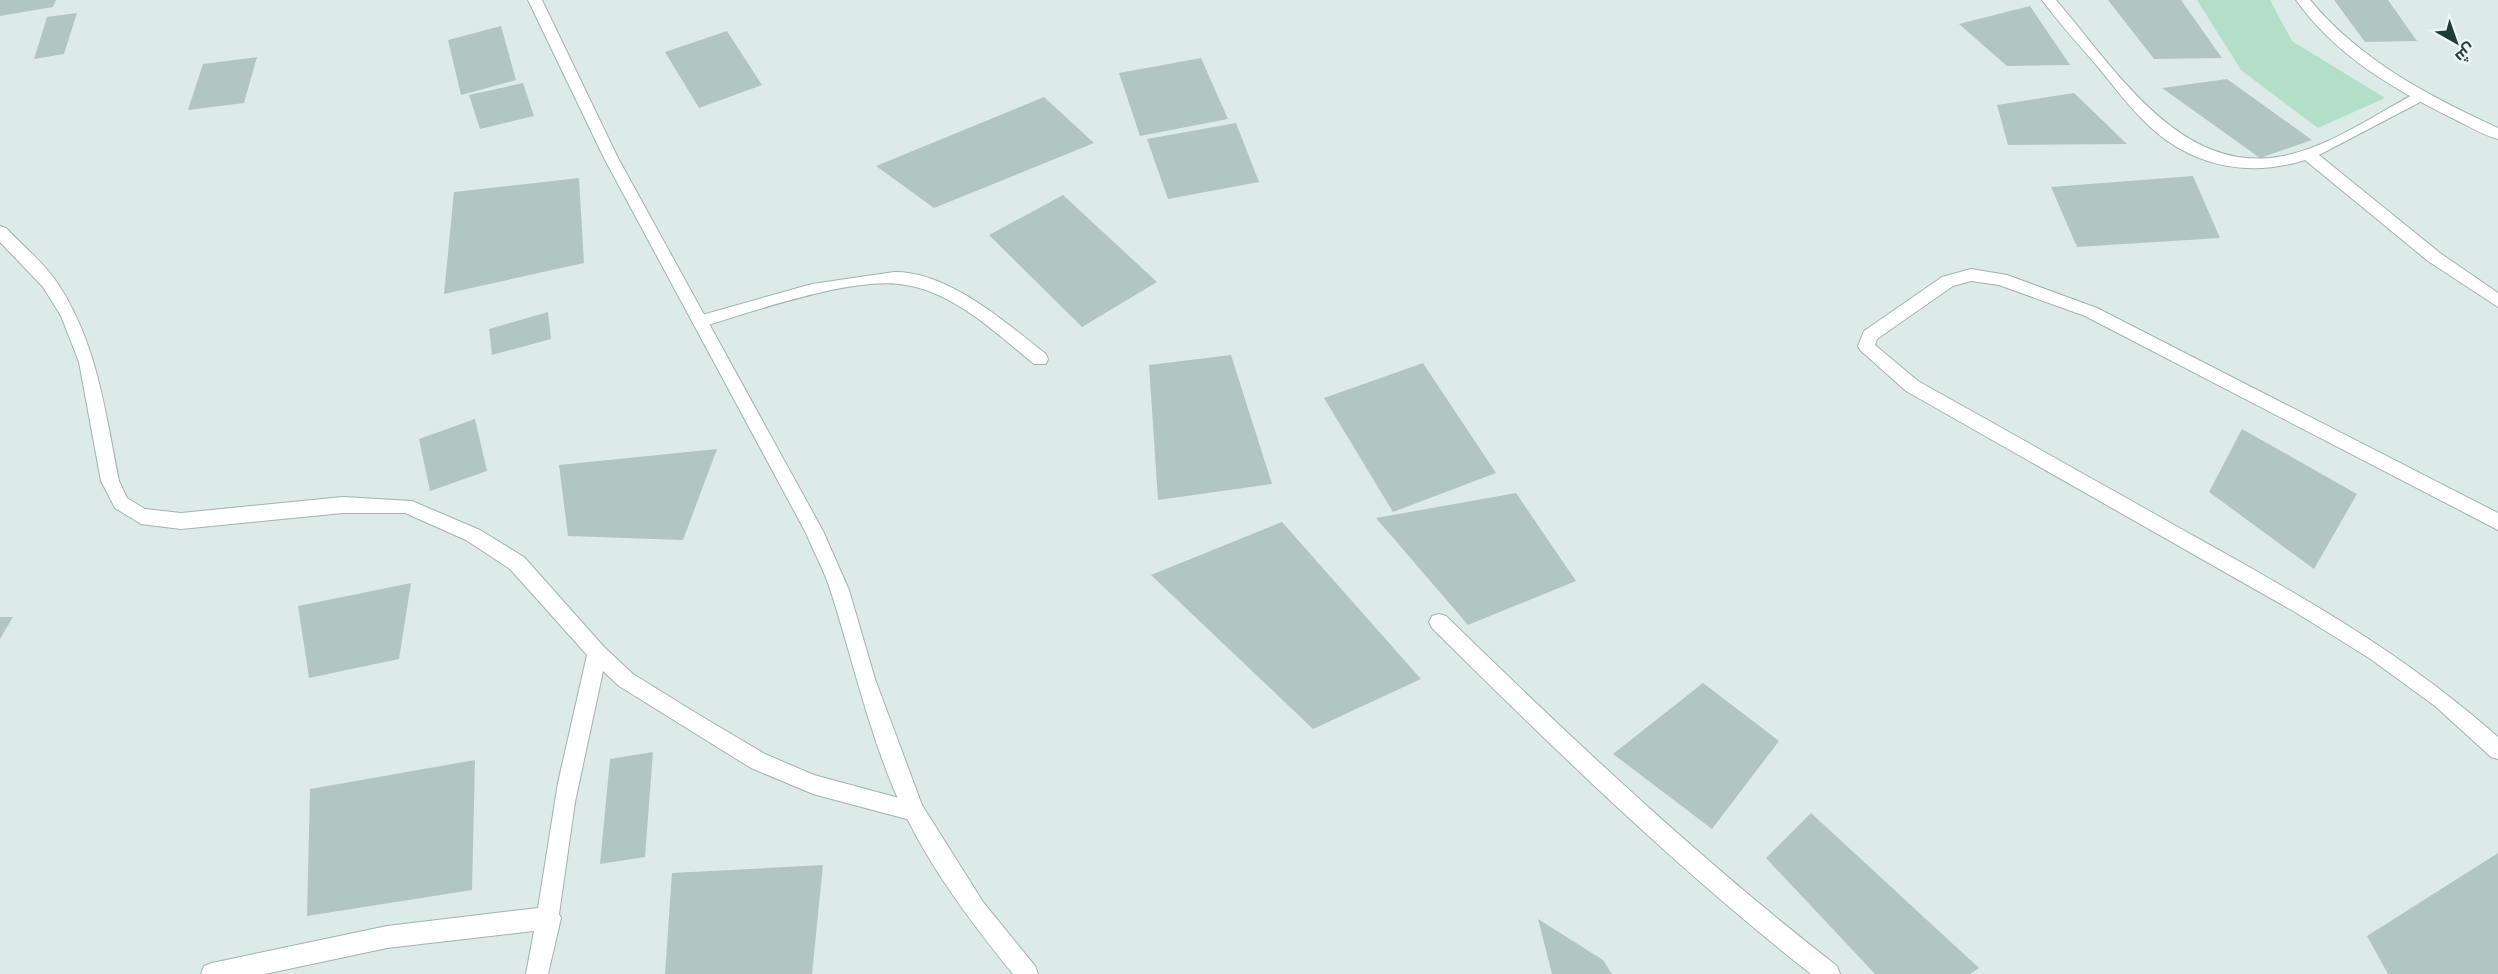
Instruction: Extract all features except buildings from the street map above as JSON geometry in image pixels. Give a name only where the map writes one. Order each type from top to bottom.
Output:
[{"type":"street","points":[[535,0],[612,158],[787,478],[840,590],[876,713],[914,811],[975,910],[1027,974]]},
{"type":"street","points":[[2049,0],[2148,117],[2190,149],[2233,164],[2264,166],[2310,156],[2419,98]]},
{"type":"street","points":[[2303,0],[2346,48],[2419,98],[2498,134]]},
{"type":"street","points":[[2310,156],[2434,257],[2498,301]]},
{"type":"street","points":[[0,232],[49,283],[69,315],[87,362],[110,481],[121,503],[141,516],[181,521],[343,505],[406,506],[473,535],[517,563],[597,654],[626,680],[758,761],[813,784],[914,811]]},
{"type":"street","points":[[2498,522],[2091,312],[2001,279],[1971,275],[1948,281],[1870,335],[1866,346],[1878,359],[1912,386],[2302,606],[2376,652],[2442,700],[2498,750]]},
{"type":"street","points":[[701,321],[811,290],[864,280],[905,278],[941,290],[1006,332],[1040,359]]},
{"type":"street","points":[[1439,622],[1630,807],[1712,880],[1829,974]]},
{"type":"street","points":[[537,974],[550,918],[564,804],[578,729],[597,654]]},
{"type":"street","points":[[212,974],[387,937],[550,918]]},
{"type":"green space","points":[[2197,0],[2270,0],[2292,41],[2385,98],[2318,128],[2241,70]]}]
